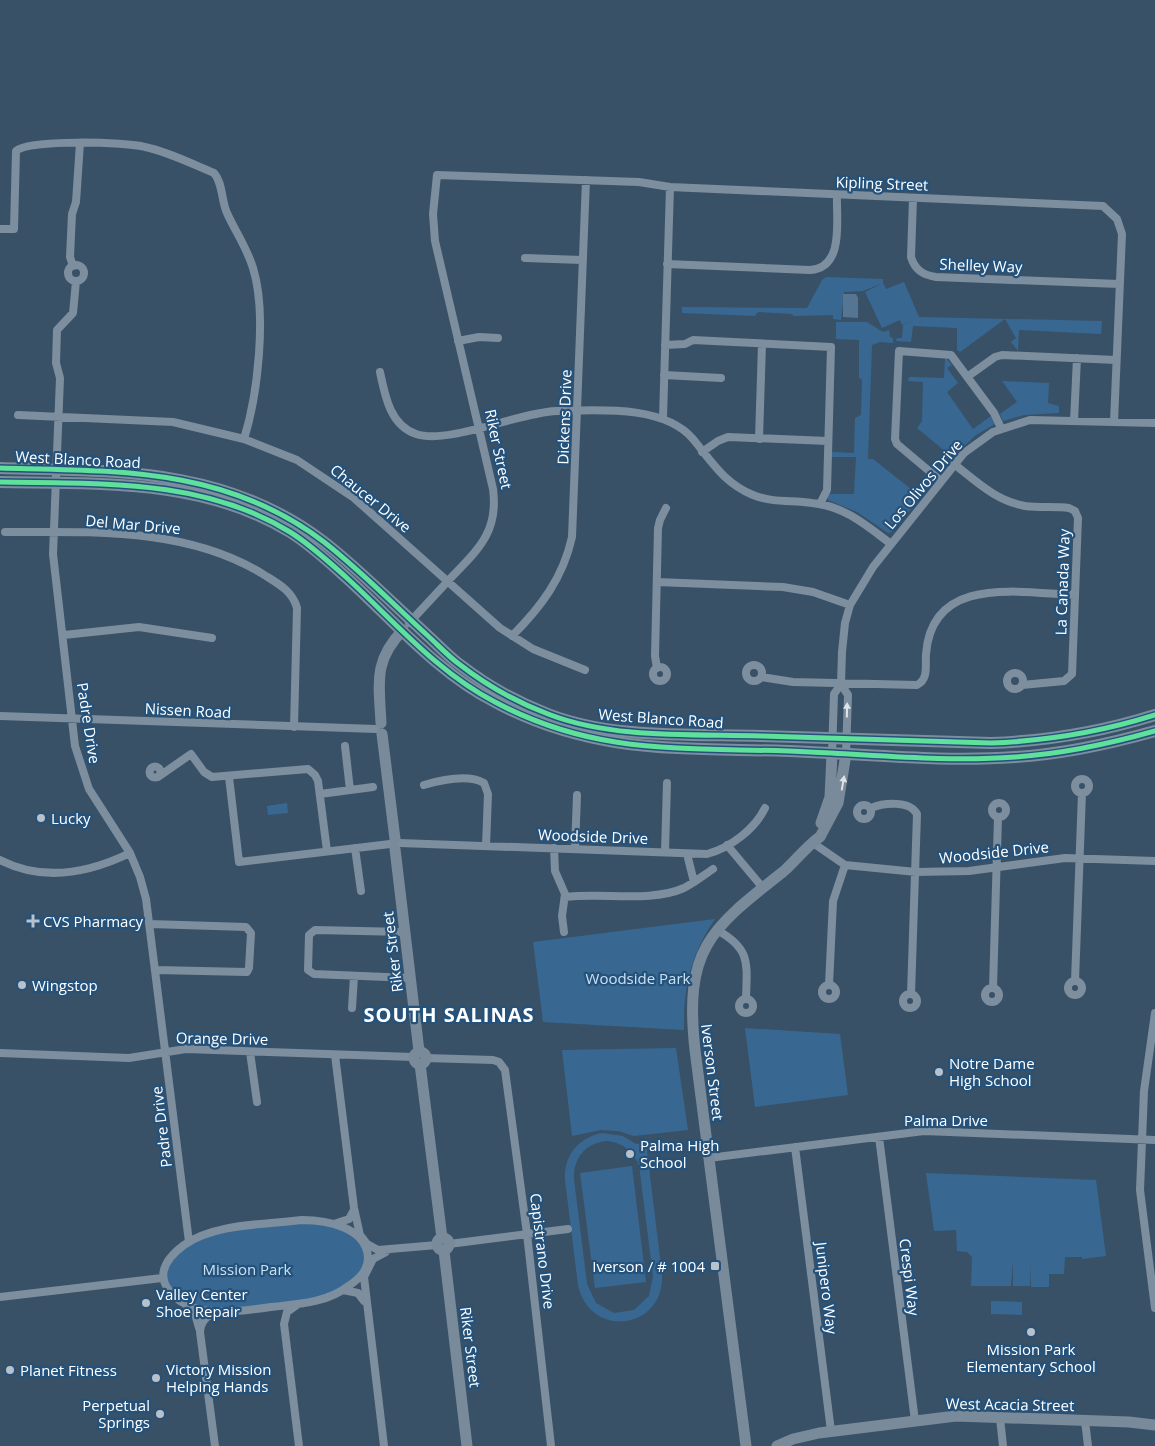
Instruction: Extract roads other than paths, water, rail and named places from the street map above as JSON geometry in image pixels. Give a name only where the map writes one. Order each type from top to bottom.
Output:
[{"type":"main road","name":"West Blanco Road","points":[[0,468],[55,477]]},
{"type":"main road","name":"West Blanco Road","points":[[0,482],[55,477],[172,477],[216,487],[250,499],[288,518],[323,541],[407,626],[446,670],[480,694],[526,718],[574,735],[633,746],[832,754],[1014,758],[1077,750],[1155,731]]},
{"type":"main road","name":"West Blanco Road","points":[[407,626],[504,694],[545,713],[571,722],[623,731],[992,743],[1033,742],[1110,728],[1155,715]]},
{"type":"street","points":[[0,229],[14,230],[16,151],[36,144],[80,143],[144,146],[214,173],[218,178],[227,213],[250,258],[258,288],[256,394],[244,439]]},
{"type":"street","name":"Padre Drive","points":[[80,143],[76,202],[72,214],[70,257],[73,266],[81,267],[84,274],[76,282],[73,313],[57,330],[56,363],[60,378],[53,554],[64,635],[72,718],[80,766],[89,789],[130,853],[143,886],[156,970],[189,1242]]},
{"type":"street","name":"Kipling Street","points":[[437,175],[640,182],[670,187],[1103,206],[1113,213],[1120,225],[1122,234],[1114,422]]},
{"type":"street","name":"Riker Street","points":[[437,175],[433,214],[435,241],[493,489],[493,518],[482,545],[389,646],[381,663],[378,676],[379,729],[395,844],[467,1446]]},
{"type":"street","name":"Dickens Drive","points":[[512,636],[529,619],[551,591],[569,550],[575,519],[586,180]]},
{"type":"street","points":[[664,418],[670,187]]},
{"type":"street","points":[[667,264],[820,269],[831,260],[835,251],[837,195]]},
{"type":"street","name":"Shelley Way","points":[[913,198],[910,252],[914,265],[924,275],[1119,284]]},
{"type":"street","points":[[525,258],[582,260]]},
{"type":"street","points":[[458,341],[479,337],[498,338]]},
{"type":"street","points":[[665,345],[685,344],[693,340],[831,348],[826,490],[820,504]]},
{"type":"street","points":[[759,439],[762,344]]},
{"type":"street","points":[[941,481],[897,444],[895,440],[899,351],[948,354],[954,358],[994,413],[1001,428]]},
{"type":"street","points":[[967,377],[998,355],[1116,360]]},
{"type":"street","points":[[1074,421],[1077,358]]},
{"type":"street","points":[[380,372],[390,409],[396,419],[410,431],[434,436],[547,411],[635,413],[664,418],[683,430],[728,481],[751,494],[779,502],[820,504],[850,514],[891,544]]},
{"type":"street","points":[[664,375],[721,378]]},
{"type":"street","name":"Chaucer Drive","points":[[18,415],[173,422],[244,439],[297,460],[354,498],[482,613],[512,636],[534,649],[586,670]]},
{"type":"street","name":"Los Olivos Drive","points":[[832,754],[834,694],[841,684],[843,634],[850,606],[866,576],[954,464],[974,444],[1001,428],[1030,420],[1155,423]]},
{"type":"street","points":[[702,452],[723,438],[828,441]]},
{"type":"street","name":"La Canada Way","points":[[954,464],[991,494],[1001,499],[1024,506],[1064,507],[1074,511],[1079,521],[1071,677],[1064,681],[1022,684]]},
{"type":"street","points":[[657,668],[655,656],[658,528],[666,508]]},
{"type":"street","name":"Del Mar Drive","points":[[5,532],[132,535],[187,542],[231,557],[285,589],[294,598],[297,608],[294,728]]},
{"type":"street","points":[[657,582],[783,586],[813,592],[850,606]]},
{"type":"street","points":[[761,678],[780,682],[914,686],[920,684],[925,676],[928,644],[935,623],[947,608],[968,596],[993,592],[1076,594]]},
{"type":"street","points":[[64,635],[106,629],[139,627],[212,638]]},
{"type":"street","name":"Los Olivos Drive","points":[[841,684],[848,695],[846,754]]},
{"type":"street","name":"Nissen Road","points":[[0,716],[294,728],[379,729]]},
{"type":"street","points":[[345,746],[350,790]]},
{"type":"street","points":[[158,776],[191,754],[209,776],[229,777],[305,769],[315,775],[320,794],[326,851]]},
{"type":"street","name":"Iverson Street","points":[[814,842],[815,834],[828,804],[832,754]]},
{"type":"street","name":"Iverson Street","points":[[746,1446],[694,1050],[691,999],[700,960],[717,930],[739,906],[795,862],[820,838],[838,803],[846,754]]},
{"type":"street","name":"Woodside Drive","points":[[229,777],[239,862],[395,844],[707,854],[727,845],[759,821],[765,808]]},
{"type":"street","points":[[424,785],[442,780],[478,780],[484,783],[488,794],[486,846]]},
{"type":"street","points":[[665,852],[667,783]]},
{"type":"street","points":[[320,794],[373,787]]},
{"type":"street","points":[[1075,981],[1082,793]]},
{"type":"street","points":[[575,849],[577,795]]},
{"type":"street","points":[[871,808],[883,805],[908,805],[914,809],[917,817],[911,994]]},
{"type":"street","points":[[993,988],[998,817]]},
{"type":"street","name":"Woodside Drive","points":[[814,842],[845,866],[916,872],[952,872],[1079,858],[1155,861]]},
{"type":"street","points":[[727,845],[762,888]]},
{"type":"street","points":[[356,848],[361,891]]},
{"type":"street","points":[[554,848],[555,871],[565,897],[562,916],[564,932]]},
{"type":"street","points":[[0,860],[36,872],[61,873],[89,870],[130,853]]},
{"type":"street","points":[[687,854],[694,882]]},
{"type":"street","points":[[829,985],[832,901],[845,866]]},
{"type":"street","points":[[565,897],[593,894],[647,895],[678,890],[713,869]]},
{"type":"street","points":[[150,924],[246,927],[251,933],[249,968],[247,972],[156,970]]},
{"type":"street","points":[[405,932],[317,930],[310,933],[309,972],[314,974],[410,978]]},
{"type":"street","points":[[717,930],[739,945],[745,956],[746,999]]},
{"type":"street","points":[[352,1008],[354,976]]},
{"type":"street","points":[[1155,1013],[1153,1041],[1144,1091],[1140,1190],[1155,1308]]},
{"type":"street","name":"Orange Drive","points":[[0,1053],[129,1058],[186,1049],[493,1060],[499,1062]]},
{"type":"street","points":[[250,1052],[257,1102]]},
{"type":"street","points":[[335,1055],[354,1208],[367,1252],[365,1270],[366,1305],[384,1446]]},
{"type":"street","name":"Capistrano Drive","points":[[499,1062],[506,1074],[527,1234],[551,1446]]},
{"type":"street","name":"Palma Drive","points":[[709,1158],[924,1131],[1155,1140]]},
{"type":"street","name":"Crespi Way","points":[[879,1137],[915,1421]]},
{"type":"street","name":"Junipero Way","points":[[795,1147],[831,1432]]},
{"type":"street","points":[[332,1224],[349,1219],[354,1208]]},
{"type":"street","points":[[186,1217],[192,1230],[205,1234]]},
{"type":"street","points":[[215,1446],[200,1332],[194,1314],[187,1305],[171,1293],[162,1278],[162,1271],[170,1258],[189,1242],[205,1234],[302,1220],[332,1224],[346,1229],[378,1250],[393,1250],[568,1229]]},
{"type":"street","points":[[187,1305],[218,1312],[317,1301],[342,1290],[365,1270],[375,1257],[393,1250]]},
{"type":"street","points":[[0,1297],[162,1278]]},
{"type":"street","points":[[342,1290],[358,1293],[366,1305]]},
{"type":"street","points":[[298,1304],[287,1312],[284,1324],[299,1446]]},
{"type":"street","points":[[267,1308],[276,1311],[284,1324]]},
{"type":"street","points":[[200,1332],[205,1318],[218,1312]]},
{"type":"street","name":"West Acacia Street","points":[[777,1446],[802,1436],[956,1416],[1130,1422],[1155,1425]]},
{"type":"street","points":[[1000,1418],[1003,1446]]},
{"type":"street","points":[[1085,1420],[1088,1446]]},
{"type":"place","name":"Lucky","points":[[41,818]]},
{"type":"place","name":"CVS Pharmacy","points":[[33,921]]},
{"type":"place","name":"Wingstop","points":[[22,985]]},
{"type":"place","name":"Notre Dame High School","points":[[939,1072]]},
{"type":"place","name":"Palma High School","points":[[630,1154]]},
{"type":"place","name":"Iverson / # 1004","points":[[715,1266]]},
{"type":"place","name":"Valley Center Shoe Repair","points":[[146,1303]]},
{"type":"place","name":"Mission Park Elementary School","points":[[1031,1332]]},
{"type":"place","name":"Planet Fitness","points":[[10,1370]]},
{"type":"place","name":"Victory Mission Helping Hands","points":[[156,1378]]},
{"type":"place","name":"Perpetual Springs","points":[[160,1414]]},
{"type":"district","name":"SOUTH SALINAS","points":[[449,1014]]},
{"type":"park label","name":"Woodside Park","points":[[638,978]]},
{"type":"park label","name":"Mission Park","points":[[247,1269]]}]
